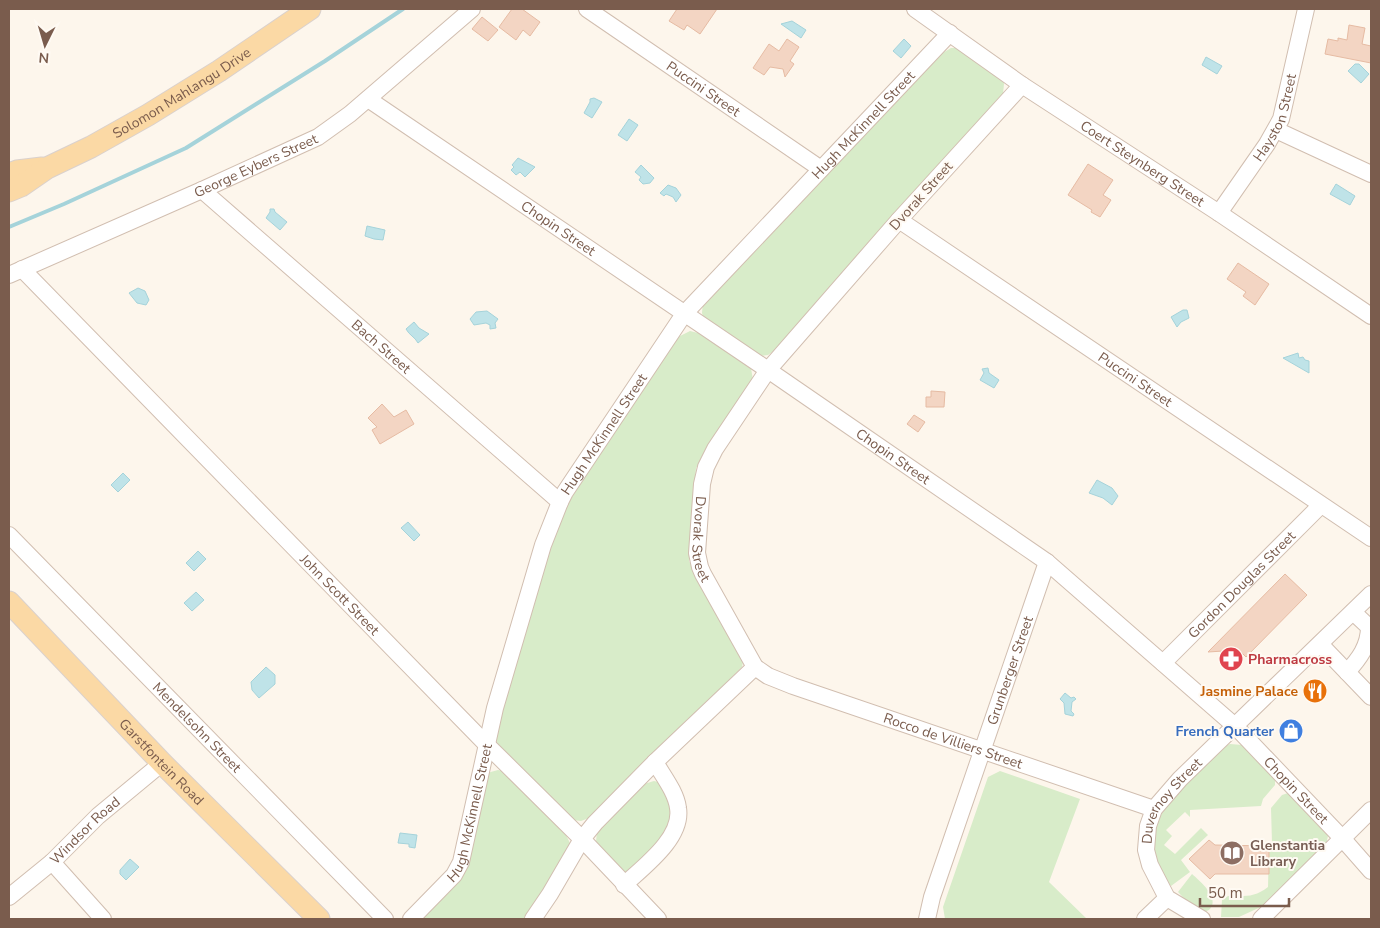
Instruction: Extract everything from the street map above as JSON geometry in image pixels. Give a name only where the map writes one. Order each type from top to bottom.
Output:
[{"type":"main road","name":"Solomon Mahlangu Drive","points":[[9,191],[21,186],[47,168],[91,147],[148,115],[219,71],[310,9]]},
{"type":"main road","name":"Solomon Mahlangu Drive","points":[[9,174],[17,171],[47,168]]},
{"type":"main road","name":"Garstfontein Road","points":[[9,602],[162,763],[319,919]]},
{"type":"street","name":"George Eybers Street","points":[[15,272],[202,190],[318,136],[336,125],[368,99],[472,9]]},
{"type":"street","name":"Puccini Street","points":[[587,9],[822,169]]},
{"type":"street","name":"Coert Steynberg Street","points":[[916,9],[1022,85],[1219,213],[1371,316]]},
{"type":"street","name":"Hayston Street","points":[[1219,213],[1276,130],[1284,108],[1306,9]]},
{"type":"street","name":"Hugh McKinnell Street","points":[[411,919],[454,875],[458,868],[495,708],[538,564],[560,502],[684,314],[950,33]]},
{"type":"street","name":"Dvorak Street","points":[[756,667],[700,568],[697,544],[702,484],[706,467],[715,449],[768,370],[899,220],[1022,85]]},
{"type":"street","name":"Chopin Street","points":[[368,99],[1047,562],[1235,726],[1371,871]]},
{"type":"street","points":[[1276,130],[1371,174]]},
{"type":"street","name":"Bach Street","points":[[202,190],[560,502]]},
{"type":"street","name":"Puccini Street","points":[[899,220],[1371,538]]},
{"type":"street","name":"John Scott Street","points":[[15,272],[582,839],[658,919]]},
{"type":"street","name":"Gordon Douglas Street","points":[[1163,663],[1321,505]]},
{"type":"street","name":"Mendelsohn Street","points":[[9,535],[385,919]]},
{"type":"street","name":"Grunberger Street","points":[[927,919],[932,897],[1047,562]]},
{"type":"street","name":"Duvernoy Street","points":[[1167,898],[1150,865],[1146,850],[1148,826],[1154,809],[1180,779],[1371,594]]},
{"type":"street","points":[[1347,672],[1362,655],[1369,633],[1368,627],[1353,612]]},
{"type":"street","points":[[1320,644],[1371,697]]},
{"type":"street","points":[[533,919],[582,839],[595,823],[655,762],[756,667]]},
{"type":"street","name":"Rocco de Villiers Street","points":[[756,667],[779,681],[1154,809]]},
{"type":"street","points":[[624,885],[667,842],[679,816],[679,808],[675,796],[655,762]]},
{"type":"street","name":"Windsor Road","points":[[9,897],[52,862],[98,816],[162,763]]},
{"type":"street","points":[[1262,919],[1371,810]]},
{"type":"street","points":[[52,862],[104,919]]},
{"type":"street","points":[[1145,919],[1167,898],[1202,919]]},
{"type":"green space","points":[[951,48],[956,48],[1003,79],[1003,94],[775,350],[768,355],[760,356],[704,320],[702,313],[703,302],[941,54]]},
{"type":"green space","points":[[690,331],[702,334],[751,368],[753,380],[696,468],[689,561],[743,662],[742,667],[589,818],[581,821],[573,820],[499,747],[495,737],[558,518],[678,337]]},
{"type":"green space","points":[[1230,744],[1242,745],[1275,777],[1275,785],[1263,799],[1261,806],[1190,810],[1190,817],[1185,812],[1166,830],[1172,836],[1164,845],[1175,854],[1201,828],[1208,835],[1181,860],[1190,872],[1171,886],[1158,863],[1154,845],[1156,828],[1163,812],[1185,783],[1225,746]]},
{"type":"green space","points":[[498,770],[502,771],[565,833],[570,843],[569,849],[525,919],[420,919],[455,885],[487,773]]},
{"type":"green space","points":[[1000,771],[1080,799],[1049,882],[1087,919],[945,919],[943,907],[988,777]]},
{"type":"green space","points":[[654,781],[658,782],[672,802],[670,824],[653,850],[627,872],[623,872],[596,842],[597,831],[644,784]]},
{"type":"green space","points":[[1288,793],[1326,831],[1328,836],[1326,845],[1265,905],[1239,917],[1221,917],[1222,900],[1228,896],[1253,895],[1268,887],[1269,843],[1272,843],[1271,808],[1282,795]]},
{"type":"green space","points":[[1192,874],[1204,885],[1211,895],[1212,905],[1207,911],[1195,908],[1178,892]]},
{"type":"water","points":[[792,21],[806,30],[801,38],[781,24]]},
{"type":"water","points":[[904,39],[911,46],[901,58],[893,51]]},
{"type":"water","points":[[1206,57],[1222,66],[1217,74],[1202,65]]},
{"type":"water","points":[[1355,64],[1359,64],[1369,74],[1361,83],[1348,71]]},
{"type":"water","points":[[594,98],[602,102],[592,118],[584,113],[590,99]]},
{"type":"water","points":[[629,119],[638,125],[627,141],[618,135]]},
{"type":"water","points":[[518,158],[535,167],[525,177],[520,172],[516,175],[511,170],[514,167],[512,165]]},
{"type":"water","points":[[641,165],[654,178],[650,183],[643,184],[639,180],[641,177],[635,172]]},
{"type":"water","points":[[1336,184],[1355,196],[1350,205],[1330,194]]},
{"type":"water","points":[[668,185],[676,188],[681,195],[676,202],[673,197],[666,194],[664,196],[660,193]]},
{"type":"water","points":[[270,209],[274,209],[287,222],[280,230],[266,218]]},
{"type":"water","points":[[367,226],[385,230],[383,240],[365,236]]},
{"type":"water","points":[[138,288],[145,291],[149,300],[146,305],[137,303],[129,293]]},
{"type":"water","points":[[1183,310],[1187,310],[1189,318],[1181,322],[1177,327],[1171,317]]},
{"type":"water","points":[[487,311],[498,319],[495,323],[496,328],[490,329],[490,325],[486,323],[474,325],[470,319],[476,312]]},
{"type":"water","points":[[414,322],[419,328],[429,334],[418,343],[406,329]]},
{"type":"water","points":[[1298,353],[1299,358],[1303,357],[1309,361],[1309,373],[1283,358]]},
{"type":"water","points":[[988,368],[989,373],[999,380],[994,388],[980,380],[984,373],[982,369]]},
{"type":"water","points":[[123,473],[130,480],[118,492],[111,485]]},
{"type":"water","points":[[1097,480],[1112,488],[1118,496],[1112,505],[1103,498],[1089,493]]},
{"type":"water","points":[[408,522],[420,535],[414,541],[401,528]]},
{"type":"water","points":[[198,551],[206,559],[194,571],[186,563]]},
{"type":"water","points":[[196,592],[204,600],[192,611],[184,603]]},
{"type":"water","points":[[266,667],[275,675],[275,684],[259,698],[252,690],[251,682]]},
{"type":"water","points":[[1065,693],[1071,698],[1074,697],[1076,699],[1072,702],[1071,711],[1074,714],[1073,716],[1065,714],[1064,703],[1060,699]]},
{"type":"water","points":[[400,833],[417,835],[415,848],[409,847],[409,844],[398,843]]},
{"type":"water","points":[[130,859],[139,867],[126,880],[120,874],[120,870]]},
{"type":"building","points":[[512,9],[522,9],[540,22],[530,36],[523,30],[516,40],[499,27]]},
{"type":"building","points":[[677,9],[717,9],[700,34],[687,25],[684,30],[669,21]]},
{"type":"building","points":[[482,17],[498,30],[488,41],[472,29]]},
{"type":"building","points":[[1349,25],[1365,28],[1362,44],[1371,46],[1371,63],[1325,54],[1328,39],[1338,41],[1338,38],[1347,40]]},
{"type":"building","points":[[787,39],[799,47],[790,61],[794,64],[785,77],[783,69],[770,67],[764,75],[753,68],[769,44],[779,51]]},
{"type":"building","points":[[1088,164],[1113,180],[1103,195],[1111,200],[1100,217],[1068,195]]},
{"type":"building","points":[[1238,263],[1269,284],[1255,305],[1243,296],[1246,292],[1227,279]]},
{"type":"building","points":[[931,391],[945,392],[944,407],[926,407],[926,397],[931,397]]},
{"type":"building","points":[[382,404],[394,417],[406,410],[414,424],[380,444],[372,430],[377,427],[368,418]]},
{"type":"building","points":[[914,415],[925,422],[918,432],[907,424]]},
{"type":"building","points":[[1285,574],[1307,595],[1246,657],[1239,650],[1208,652]]},
{"type":"building","name":"Glenstantia Library","points":[[1209,840],[1215,845],[1269,846],[1269,874],[1215,874],[1210,879],[1189,859]]},
{"type":"waterway","points":[[9,227],[186,148],[325,61],[403,9]]},
{"type":"place","name":"Pharmacross","points":[[1231,659]]},
{"type":"place","name":"Jasmine Palace","points":[[1315,691]]},
{"type":"place","name":"French Quarter","points":[[1291,731]]},
{"type":"place","name":"Glenstantia Library","points":[[1232,853]]}]
